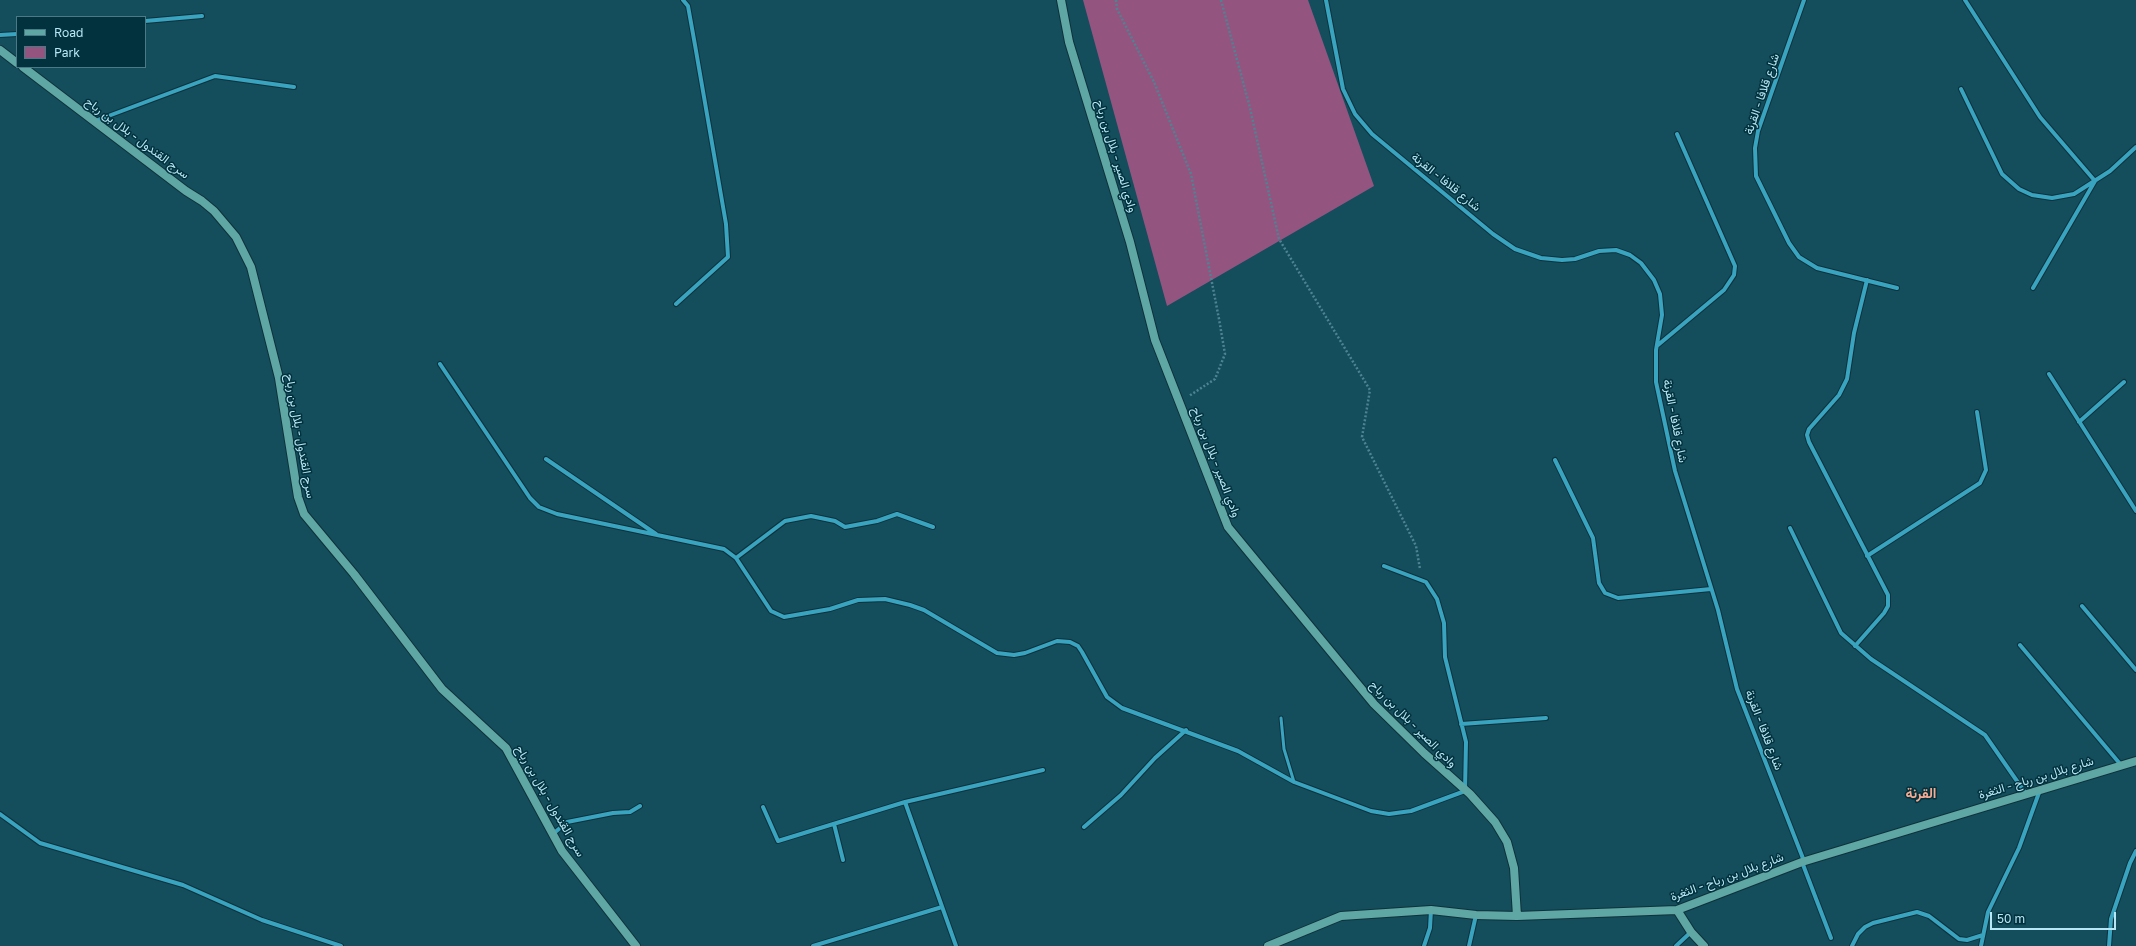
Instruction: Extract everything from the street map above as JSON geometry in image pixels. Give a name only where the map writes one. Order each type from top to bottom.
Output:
[{"type":"street","points":[[676,304],[728,257],[726,224],[688,6],[683,0]]},
{"type":"street","name":"وادي الصير - بلال بن رباح","points":[[1061,0],[1069,42],[1130,242],[1155,340],[1228,527],[1374,704],[1465,791],[1495,822],[1507,842],[1514,868],[1517,916]]},
{"type":"street","name":"شارع قلافا - القرنة","points":[[1326,0],[1343,89],[1348,102],[1362,125],[1493,234],[1515,249],[1550,260],[1574,259],[1608,250],[1616,250],[1632,256],[1648,270],[1660,294],[1662,315],[1657,345],[1656,382],[1673,464],[1718,610],[1737,689],[1803,861],[1830,938]]},
{"type":"street","name":"شارع قلافا - القرنة","points":[[1804,0],[1758,133],[1755,148],[1756,176],[1789,243],[1800,257],[1817,268],[1897,288]]},
{"type":"street","points":[[1965,0],[2040,117],[2095,181]]},
{"type":"street","points":[[146,21],[202,16]]},
{"type":"street","points":[[0,35],[16,34]]},
{"type":"street","points":[[0,50],[16,62]]},
{"type":"street","name":"سرج القندول - بلال بن رباح","points":[[24,68],[214,211],[236,236],[251,267],[279,378],[298,498],[304,514],[354,574],[442,689],[506,748],[562,851],[636,946]]},
{"type":"street","points":[[95,122],[215,76],[294,87]]},
{"type":"street","points":[[1961,89],[1996,164],[2010,182],[2019,189],[2032,195],[2052,198],[2074,194],[2110,171],[2136,147]]},
{"type":"street","points":[[1657,345],[1724,290],[1734,275],[1735,266],[1677,134]]},
{"type":"street","points":[[2033,288],[2095,181]]},
{"type":"street","points":[[1855,646],[1882,616],[1888,603],[1887,593],[1809,442],[1807,435],[1810,427],[1838,396],[1847,379],[1854,333],[1867,280]]},
{"type":"street","points":[[440,364],[530,498],[539,507],[556,514],[724,549],[736,558],[768,607],[775,614],[784,617],[830,609],[858,600],[885,599],[924,610],[997,653],[1025,653],[1057,641],[1070,642],[1080,650],[1100,688],[1114,704],[1186,730],[1238,751],[1294,782],[1371,811],[1389,814],[1412,811],[1465,791],[1466,742],[1445,657],[1441,610],[1431,587],[1423,581],[1384,566]]},
{"type":"street","points":[[2049,374],[2136,510]]},
{"type":"street","points":[[2079,422],[2124,382]]},
{"type":"street","points":[[1867,556],[1980,483],[1985,474],[1986,467],[1978,412]]},
{"type":"street","points":[[546,459],[658,535]]},
{"type":"street","points":[[1555,460],[1593,538],[1599,582],[1605,593],[1618,598],[1711,589]]},
{"type":"street","points":[[736,558],[786,521],[810,516],[835,521],[845,527],[877,521],[897,514],[933,527]]},
{"type":"street","points":[[1790,528],[1841,633],[1855,646],[1984,735],[2026,794]]},
{"type":"street","points":[[2082,606],[2136,670]]},
{"type":"street","points":[[2020,645],[2121,765]]},
{"type":"street","points":[[1462,724],[1546,718]]},
{"type":"street","points":[[1084,827],[1121,795],[1155,758],[1186,730]]},
{"type":"street","name":"شارع بلال بن رباح - الثغرة","points":[[1268,946],[1341,916],[1431,910],[1476,915],[1517,916],[1677,910],[1803,861],[2136,761]]},
{"type":"street","points":[[763,807],[778,841],[905,802],[1043,770]]},
{"type":"street","points":[[1981,946],[1988,912],[2019,848],[2040,790]]},
{"type":"street","points":[[905,802],[956,946]]},
{"type":"street","points":[[553,834],[567,822],[613,813],[630,812],[640,806]]},
{"type":"street","points":[[0,814],[40,843],[183,885],[262,920],[341,946]]},
{"type":"street","points":[[834,824],[843,860]]},
{"type":"street","points":[[2109,946],[2108,935],[2111,919],[2130,862],[2136,852]]},
{"type":"street","points":[[813,946],[942,907]]},
{"type":"street","points":[[1424,946],[1430,928],[1431,910]]},
{"type":"street","points":[[1677,910],[1690,932],[1704,946]]},
{"type":"street","points":[[1852,946],[1858,934],[1864,927],[1873,923],[1917,912],[1927,915],[1959,939],[1967,940],[1983,935]]},
{"type":"street","points":[[1469,946],[1476,915]]},
{"type":"street","points":[[1676,946],[1690,932]]},
{"type":"lane","points":[[1281,718],[1284,749],[1294,782]]},
{"type":"path","points":[[1116,0],[1116,9],[1154,82],[1191,174],[1224,347],[1225,354],[1215,379],[1180,401]]},
{"type":"path","points":[[1221,0],[1250,108],[1279,239],[1370,390],[1362,437],[1416,546],[1423,581]]},
{"type":"green space","points":[[1083,0],[1308,0],[1374,186],[1167,306]]},
{"type":"district","name":"القرنة","points":[[1921,794]]}]
